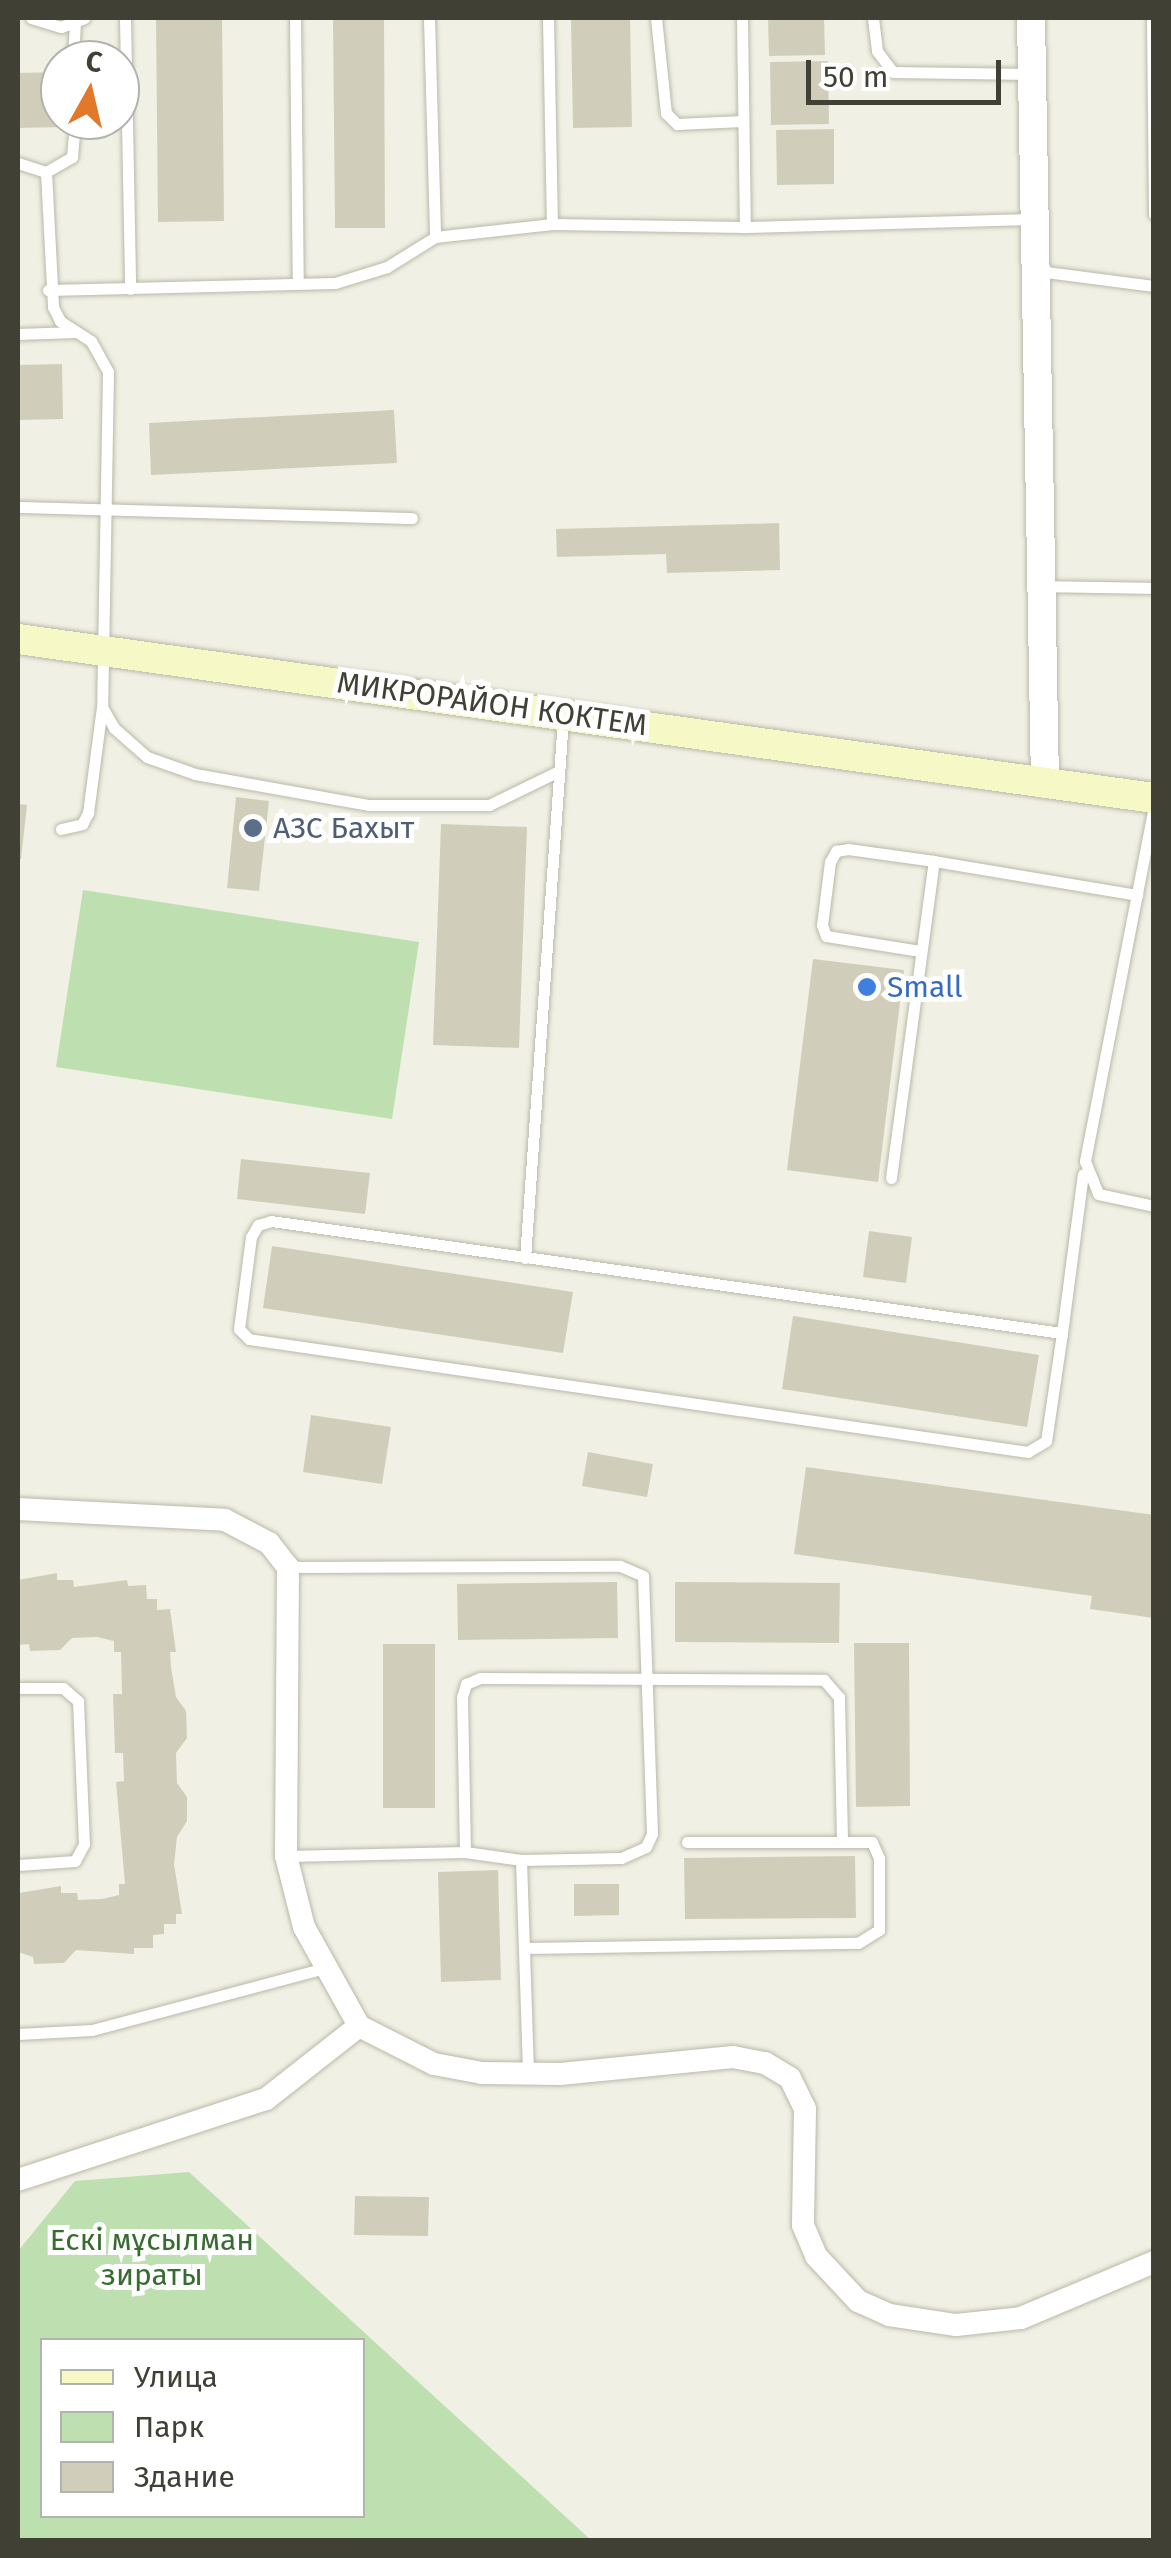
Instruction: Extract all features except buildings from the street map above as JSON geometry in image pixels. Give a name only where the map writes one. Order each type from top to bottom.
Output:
[{"type":"main road","name":"МИКРОРАЙОН КОКТЕМ","points":[[18,639],[564,712],[967,774],[1104,791],[1154,802]]},
{"type":"street","points":[[1031,18],[1045,784]]},
{"type":"street","points":[[18,1509],[226,1520],[269,1544],[288,1567],[286,1856],[322,1969],[358,2026],[434,2064],[528,2076],[734,2057],[765,2063],[790,2078],[805,2109],[803,2225],[836,2281],[890,2315],[956,2325],[1021,2318],[1154,2262]]},
{"type":"street","points":[[18,2180],[266,2099],[358,2026]]},
{"type":"lane","points":[[31,18],[80,21]]},
{"type":"lane","points":[[126,18],[130,289]]},
{"type":"lane","points":[[295,18],[298,283]]},
{"type":"lane","points":[[430,18],[435,237]]},
{"type":"lane","points":[[548,18],[552,224]]},
{"type":"lane","points":[[656,18],[666,113],[678,124],[744,121]]},
{"type":"lane","points":[[742,18],[745,227]]},
{"type":"lane","points":[[873,18],[877,51],[893,72],[1032,74]]},
{"type":"lane","points":[[1152,18],[1154,214]]},
{"type":"lane","points":[[18,163],[46,172],[72,158],[74,140]]},
{"type":"lane","points":[[46,172],[48,290],[60,321],[92,341],[108,372],[108,651],[88,814],[82,824],[61,830]]},
{"type":"lane","points":[[48,290],[336,283],[387,268],[435,237],[552,224],[745,227],[1034,219]]},
{"type":"lane","points":[[1034,271],[1154,286]]},
{"type":"lane","points":[[18,334],[75,332]]},
{"type":"lane","points":[[18,508],[412,518]]},
{"type":"lane","points":[[1042,586],[1154,588]]},
{"type":"lane","points":[[102,707],[114,728],[147,757],[287,794],[457,808],[515,798],[558,772]]},
{"type":"lane","points":[[525,1258],[564,712]]},
{"type":"lane","points":[[1062,1333],[263,1222],[251,1237],[239,1329],[249,1339],[1028,1452],[1046,1441],[1062,1333],[1085,1160],[1154,802]]},
{"type":"lane","points":[[920,952],[824,933],[830,862],[836,852],[848,849],[934,861],[1137,895]]},
{"type":"lane","points":[[891,1178],[934,861]]},
{"type":"lane","points":[[1085,1160],[1098,1194],[1154,1206]]},
{"type":"lane","points":[[286,1856],[465,1852],[521,1860],[621,1858],[646,1847],[654,1818],[647,1584],[628,1567],[288,1567]]},
{"type":"lane","points":[[465,1852],[466,1684],[480,1678],[817,1678],[831,1684],[839,1697],[842,1838]]},
{"type":"lane","points":[[18,1688],[63,1688],[78,1701],[84,1844],[74,1861],[18,1865]]},
{"type":"lane","points":[[526,1948],[867,1942],[882,1920],[877,1849],[865,1839],[687,1842]]},
{"type":"lane","points":[[521,1860],[528,2076]]},
{"type":"lane","points":[[18,2034],[92,2030],[322,1969]]},
{"type":"green space","points":[[83,890],[419,942],[392,1119],[56,1067]]},
{"type":"green space","name":"Ескі мұсылман зираты","points":[[189,2172],[591,2540],[18,2540],[18,2251],[75,2181]]},
{"type":"place","name":"АЗС Бахыт","points":[[253,828]]},
{"type":"place","name":"Small","points":[[867,987]]}]
